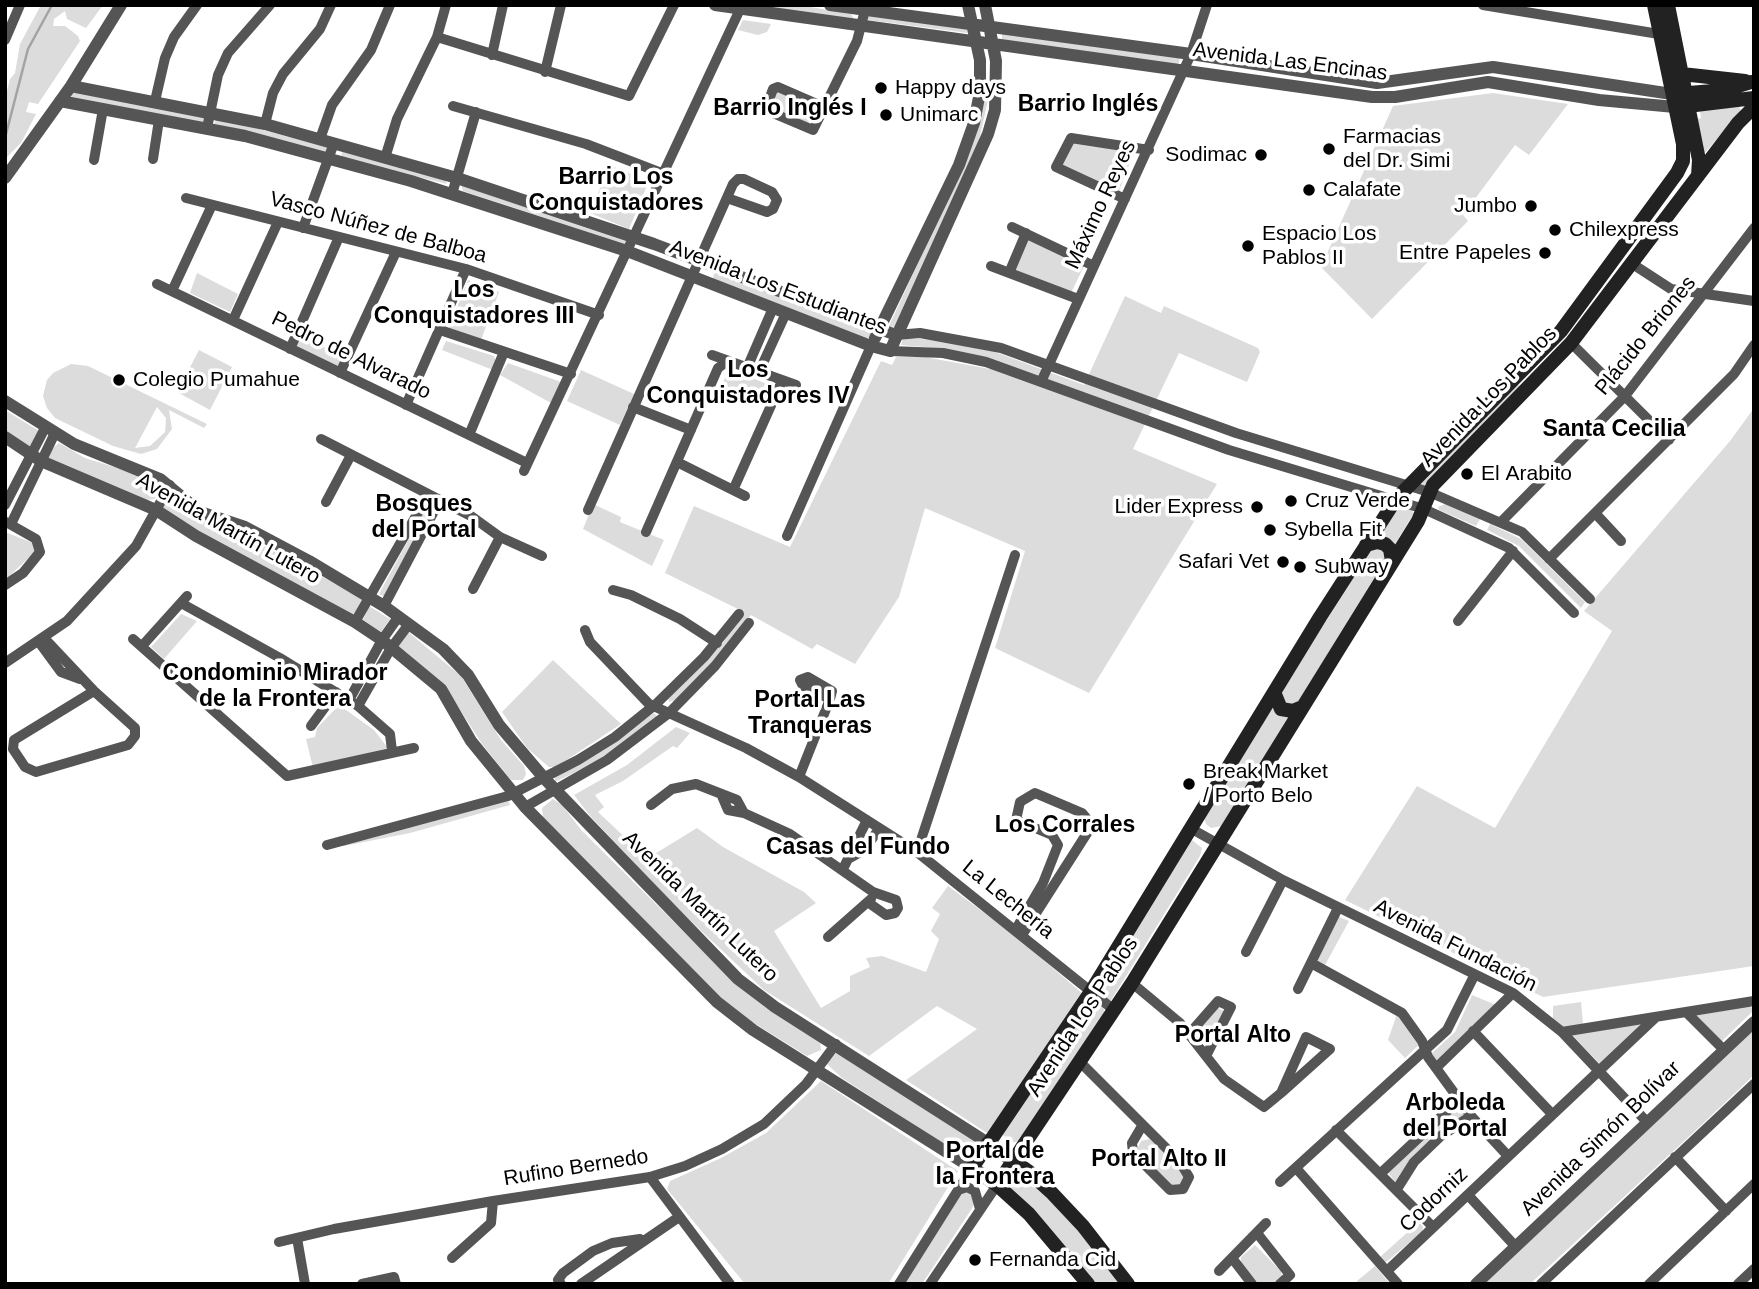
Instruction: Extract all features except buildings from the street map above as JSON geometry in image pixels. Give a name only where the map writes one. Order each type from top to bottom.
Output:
[{"type":"main road","points":[[1654,5],[1682,74],[1680,100]]},
{"type":"main road","points":[[1668,5],[1667,35],[1680,100],[1699,160],[1697,178]]},
{"type":"main road","name":"Avenida Las Encinas","points":[[1682,74],[1752,82]]},
{"type":"main road","name":"Avenida Las Encinas","points":[[1680,100],[1752,82]]},
{"type":"main road","name":"Avenida Las Encinas","points":[[1680,100],[1754,98]]},
{"type":"main road","name":"Avenida Los Pablos","points":[[972,1168],[1090,993],[1396,499],[1406,485],[1561,331],[1683,161],[1680,100]]},
{"type":"main road","name":"Avenida Los Pablos","points":[[997,1185],[1132,983],[1392,561],[1423,509],[1429,492],[1445,471],[1571,343],[1654,231],[1754,107]]},
{"type":"main road","points":[[1641,222],[1654,231]]},
{"type":"main road","points":[[1366,545],[1377,542],[1385,544],[1390,549],[1392,561]]},
{"type":"main road","points":[[1274,692],[1276,703],[1281,709],[1293,711],[1300,708]]},
{"type":"main road","name":"Avenida Martín Lutero","points":[[988,1143],[1013,1160],[1073,1214],[1128,1284]]},
{"type":"main road","name":"Avenida Martín Lutero","points":[[972,1168],[997,1185],[1038,1224],[1088,1284]]},
{"type":"street","points":[[6,32],[20,5]]},
{"type":"street","points":[[5,178],[71,86],[121,5]]},
{"type":"street","points":[[155,101],[165,58],[174,37],[197,5]]},
{"type":"street","points":[[207,128],[218,75],[228,53],[270,5]]},
{"type":"street","points":[[265,124],[273,93],[282,74],[320,29],[331,5]]},
{"type":"street","points":[[320,139],[332,105],[370,50],[390,5]]},
{"type":"street","points":[[385,158],[397,120],[437,37],[446,5]]},
{"type":"street","points":[[492,55],[503,5]]},
{"type":"street","points":[[545,72],[561,5]]},
{"type":"street","points":[[437,37],[545,72],[631,95],[674,5]]},
{"type":"street","name":"Avenida Las Encinas","points":[[715,5],[977,44],[1386,98],[1488,82],[1599,100],[1680,100]]},
{"type":"street","name":"Avenida Las Encinas","points":[[830,5],[1191,54],[1377,83],[1493,67],[1611,85],[1680,100]]},
{"type":"street","points":[[787,536],[871,346],[959,165],[974,123],[980,92],[977,44],[968,5]]},
{"type":"street","points":[[890,351],[988,134],[997,95],[995,46],[985,5]]},
{"type":"street","name":"Máximo Reyes","points":[[1041,382],[1047,364],[1149,150],[1191,54],[1207,5]]},
{"type":"street","points":[[1483,5],[1544,10],[1667,35]]},
{"type":"street","points":[[440,330],[571,374],[741,7]]},
{"type":"street","points":[[824,107],[778,87],[773,89],[767,105],[768,111],[813,130],[824,107],[862,27],[865,10]]},
{"type":"street","points":[[1255,80],[1267,67]]},
{"type":"street","points":[[1386,98],[1391,82]]},
{"type":"street","points":[[1599,100],[1611,85]]},
{"type":"street","name":"Avenida Los Estudiantes","points":[[71,86],[210,111],[265,124],[457,178],[633,237],[879,331],[896,335],[920,334],[977,341],[1291,450],[1429,492],[1526,535],[1590,599]]},
{"type":"street","points":[[980,92],[997,95]]},
{"type":"street","name":"Avenida Los Estudiantes","points":[[60,101],[207,128],[452,194],[627,251],[871,346],[890,351],[955,355],[986,362],[1229,450],[1396,499],[1513,551],[1574,613]]},
{"type":"street","points":[[453,106],[586,144],[664,174]]},
{"type":"street","points":[[94,160],[103,109]]},
{"type":"street","points":[[452,194],[477,112]]},
{"type":"street","points":[[153,159],[159,120]]},
{"type":"street","points":[[1125,199],[1056,167],[1071,138],[1149,150]]},
{"type":"street","points":[[303,228],[334,143]]},
{"type":"street","points":[[588,510],[734,181],[741,179],[772,192],[777,200],[773,209],[767,212],[727,198]]},
{"type":"street","name":"Vasco Núñez de Balboa","points":[[186,198],[466,269],[599,315]]},
{"type":"street","points":[[172,291],[212,205]]},
{"type":"street","points":[[233,320],[278,222]]},
{"type":"street","points":[[1012,228],[1094,266]]},
{"type":"street","name":"Plácido Briones","points":[[1501,522],[1625,396],[1754,228]]},
{"type":"street","points":[[1009,273],[1026,233]]},
{"type":"street","points":[[290,349],[339,237]]},
{"type":"street","points":[[340,373],[396,252]]},
{"type":"street","points":[[1631,263],[1671,289],[1754,301]]},
{"type":"street","points":[[991,266],[1078,299]]},
{"type":"street","points":[[405,405],[466,269]]},
{"type":"street","name":"Pedro de Alvarado","points":[[157,284],[469,435],[525,467],[571,374]]},
{"type":"street","points":[[747,368],[773,308]]},
{"type":"street","points":[[759,372],[786,313]]},
{"type":"street","points":[[1571,343],[1669,440]]},
{"type":"street","points":[[1549,559],[1734,374],[1754,345]]},
{"type":"street","points":[[469,435],[504,352]]},
{"type":"street","points":[[712,355],[796,385]]},
{"type":"street","points":[[646,532],[719,366],[728,361]]},
{"type":"street","points":[[734,488],[782,382]]},
{"type":"street","name":"Avenida Martín Lutero","points":[[5,401],[74,444],[142,470],[170,485],[201,512],[253,531],[370,597],[443,649],[468,675],[499,725],[555,791],[738,979],[775,1007],[988,1143]]},
{"type":"street","points":[[633,407],[691,430]]},
{"type":"street","points":[[5,585],[23,573],[40,552],[36,539],[8,523],[50,430]]},
{"type":"street","name":"Avenida Martín Lutero","points":[[5,437],[36,458],[156,510],[196,536],[355,622],[386,644],[441,689],[471,741],[525,807],[717,1002],[753,1030],[972,1168]]},
{"type":"street","points":[[321,439],[471,516],[500,537],[542,556]]},
{"type":"street","points":[[1287,467],[1281,455],[1291,450]]},
{"type":"street","points":[[326,502],[351,455]]},
{"type":"street","points":[[5,505],[36,458]]},
{"type":"street","points":[[677,462],[746,496]]},
{"type":"street","points":[[5,663],[67,621],[136,546],[170,485]]},
{"type":"street","points":[[355,622],[428,495]]},
{"type":"street","points":[[384,606],[440,500]]},
{"type":"street","points":[[1595,513],[1621,541]]},
{"type":"street","points":[[1475,533],[1485,525],[1483,514]]},
{"type":"street","points":[[473,589],[500,537]]},
{"type":"street","points":[[1458,621],[1513,551]]},
{"type":"street","points":[[917,852],[1015,555]]},
{"type":"street","points":[[613,590],[631,595],[680,619],[717,643]]},
{"type":"street","points":[[392,751],[390,734],[353,703],[184,599],[138,643],[287,776],[414,748]]},
{"type":"street","points":[[327,845],[514,793],[544,778],[615,737],[653,707],[717,643],[739,614]]},
{"type":"street","points":[[353,703],[368,668],[404,620]]},
{"type":"street","points":[[525,807],[617,752],[669,713],[715,666],[749,623]]},
{"type":"street","points":[[585,630],[590,642],[653,707]]},
{"type":"street","points":[[42,640],[135,728],[131,743],[36,772],[24,766],[13,749],[14,740],[94,691]]},
{"type":"street","points":[[353,703],[377,675],[386,644]]},
{"type":"street","points":[[368,668],[377,675]]},
{"type":"street","points":[[311,726],[336,692]]},
{"type":"street","points":[[799,777],[830,699]]},
{"type":"street","name":"La Lechería","points":[[653,707],[746,748],[799,777],[917,852],[1114,1010]]},
{"type":"street","points":[[651,805],[663,793],[681,785],[701,785],[722,796],[728,810],[744,813],[790,834],[873,892],[896,900],[898,908],[895,913],[886,915],[869,903]]},
{"type":"street","points":[[1035,793],[1082,813],[1089,822],[1089,833],[1019,932],[1051,866],[1058,845],[1057,839],[1016,820],[1020,802],[1035,793]]},
{"type":"street","points":[[843,869],[867,820]]},
{"type":"street","points":[[1190,828],[1217,843]]},
{"type":"street","points":[[850,858],[864,850],[879,829]]},
{"type":"street","name":"Avenida Fundación","points":[[1217,843],[1338,908],[1513,993],[1562,1032],[1647,1122]]},
{"type":"street","points":[[1051,866],[1064,871]]},
{"type":"street","points":[[1246,952],[1283,880]]},
{"type":"street","points":[[828,937],[869,903],[873,892]]},
{"type":"street","points":[[1298,989],[1338,908]]},
{"type":"street","points":[[1311,963],[1402,1013],[1459,1100],[1508,1156]]},
{"type":"street","points":[[1280,1182],[1447,1030],[1474,976]]},
{"type":"street","points":[[1132,983],[1189,1034],[1224,1079],[1264,1107],[1281,1093],[1330,1049],[1306,1037],[1281,1093]]},
{"type":"street","points":[[1436,1068],[1513,993]]},
{"type":"street","points":[[1189,1034],[1218,1001],[1231,1007],[1206,1056]]},
{"type":"street","points":[[1562,1032],[1754,1002]]},
{"type":"street","points":[[1686,1012],[1723,1049]]},
{"type":"street","name":"Codorniz","points":[[1387,1271],[1656,1017]]},
{"type":"street","name":"Avenida Simón Bolívar","points":[[1476,1284],[1754,1022]]},
{"type":"street","points":[[1473,1031],[1552,1114]]},
{"type":"street","name":"Rufino Bernedo","points":[[279,1242],[493,1201],[650,1177],[704,1158],[764,1124],[817,1070],[836,1044]]},
{"type":"street","points":[[1080,1062],[1189,1173],[1189,1180],[1183,1189],[1170,1190],[1133,1153],[1132,1143],[1142,1126]]},
{"type":"street","points":[[1541,1284],[1754,1084]]},
{"type":"street","points":[[1381,1173],[1459,1100]]},
{"type":"street","points":[[1397,1189],[1414,1162],[1441,1136],[1471,1116]]},
{"type":"street","points":[[1336,1130],[1433,1227]]},
{"type":"street","points":[[1675,1157],[1726,1211]]},
{"type":"street","name":"Avenida Los Pablos","points":[[900,1284],[972,1168]]},
{"type":"street","points":[[1296,1168],[1398,1284]]},
{"type":"street","points":[[650,1177],[730,1284]]},
{"type":"street","points":[[1649,1284],[1754,1184]]},
{"type":"street","name":"Avenida Los Pablos","points":[[930,1284],[997,1185]]},
{"type":"street","points":[[958,1190],[967,1187],[975,1191],[980,1210]]},
{"type":"street","points":[[1468,1195],[1516,1247]]},
{"type":"street","points":[[452,1258],[491,1223],[493,1201]]},
{"type":"street","points":[[581,1284],[679,1217]]},
{"type":"street","points":[[1219,1271],[1266,1223]]},
{"type":"street","points":[[1257,1233],[1290,1275],[1280,1284]]},
{"type":"street","points":[[297,1238],[306,1284]]},
{"type":"street","points":[[561,1284],[558,1280],[563,1273],[593,1251],[612,1242],[644,1239]]},
{"type":"street","points":[[1232,1258],[1252,1284]]},
{"type":"street","points":[[1738,1284],[1754,1269]]},
{"type":"street","points":[[362,1284],[394,1277],[396,1284]]},
{"type":"shaded area","points":[[41,5],[103,5],[86,28],[67,19],[65,11],[54,19],[53,26],[65,26],[78,36],[80,41],[38,104],[29,102],[26,112],[36,114],[21,143],[5,159],[5,99],[10,79],[15,73],[20,44]]},
{"type":"shaded area","points":[[755,5],[799,5],[851,14],[854,19]]},
{"type":"shaded area","points":[[868,15],[968,29],[968,33],[868,20]]},
{"type":"shaded area","points":[[743,20],[771,24],[767,32],[758,35],[738,30]]},
{"type":"shaded area","points":[[1002,33],[1180,58],[1178,65],[1002,40]]},
{"type":"shaded area","points":[[74,91],[204,116],[206,120],[204,123],[74,99],[71,97]]},
{"type":"shaded area","points":[[775,91],[815,106],[816,111],[808,125],[770,109]]},
{"type":"shaded area","points":[[1493,93],[1568,104],[1529,155],[1515,145],[1463,215],[1468,221],[1372,319],[1321,267],[1393,106]]},
{"type":"shaded area","points":[[984,97],[988,100],[978,145],[895,327],[889,326],[930,237]]},
{"type":"shaded area","points":[[1738,105],[1741,110],[1704,154],[1696,119],[1701,118],[1700,111]]},
{"type":"shaded area","points":[[217,118],[327,147],[329,150],[328,153],[214,124]]},
{"type":"shaded area","points":[[1074,141],[1135,150],[1119,191],[1061,165]]},
{"type":"shaded area","points":[[342,152],[445,179],[447,184],[341,158]]},
{"type":"shaded area","name":"Barrio Los Conquistadores","points":[[609,165],[649,181],[629,229],[590,213]]},
{"type":"shaded area","points":[[461,185],[628,242],[625,244],[463,191]]},
{"type":"shaded area","points":[[1027,238],[1085,264],[1071,293],[1013,271]]},
{"type":"shaded area","points":[[197,273],[238,294],[230,312],[190,293]]},
{"type":"shaded area","points":[[714,273],[873,332],[870,339],[713,279]]},
{"type":"shaded area","name":"Los Conquistadores III","points":[[468,280],[499,292],[481,340],[449,328]]},
{"type":"shaded area","points":[[1125,296],[1161,313],[1164,306],[1258,348],[1260,352],[1247,382],[1179,353],[1133,449],[1217,484],[1089,693],[995,648],[1025,551],[925,508],[899,597],[855,664],[817,644],[812,649],[751,615],[716,661],[676,700],[669,702],[668,698],[722,644],[744,612],[665,573],[694,506],[790,547],[881,361],[892,365],[896,357],[925,357],[990,369],[994,360],[946,349],[901,345],[903,338],[936,340],[995,352],[1084,385]]},
{"type":"shaded area","points":[[300,335],[345,358],[339,370],[294,347]]},
{"type":"shaded area","points":[[446,341],[494,356],[496,362],[493,370],[442,350]]},
{"type":"shaded area","points":[[199,350],[232,367],[210,410],[177,392]]},
{"type":"shaded area","points":[[508,363],[561,382],[551,403],[500,375]]},
{"type":"shaded area","points":[[71,364],[88,366],[207,424],[204,428],[169,410],[172,429],[157,449],[141,454],[113,446],[55,418],[47,408],[43,396],[47,380],[53,373]],"holes":[[[157,407],[166,418],[165,432],[150,446],[135,448]]]},
{"type":"shaded area","name":"Los Conquistadores IV","points":[[730,369],[772,386],[774,390],[767,405],[722,384]]},
{"type":"shaded area","points":[[581,370],[634,394],[620,425],[567,401]]},
{"type":"shaded area","points":[[1517,382],[1520,388],[1422,488],[1417,482]]},
{"type":"shaded area","points":[[1754,408],[1754,966],[1543,997],[1345,900],[1417,786],[1495,828],[1612,631],[1584,611],[1730,441]]},
{"type":"shaded area","points":[[5,410],[39,431],[33,446],[29,447],[5,431]]},
{"type":"shaded area","points":[[59,443],[85,458],[143,476],[164,487],[154,499],[147,500],[49,462],[47,453]]},
{"type":"shaded area","points":[[169,494],[200,517],[252,540],[357,595],[362,599],[355,612],[352,615],[238,554],[164,510],[162,504]]},
{"type":"shaded area","points":[[428,504],[434,507],[385,597],[379,594]]},
{"type":"shaded area","points":[[593,504],[621,517],[620,522],[664,540],[652,566],[583,529]]},
{"type":"shaded area","points":[[1445,504],[1480,519],[1476,526],[1439,510],[1438,507]]},
{"type":"shaded area","points":[[1399,506],[1414,513],[1222,826],[1211,828],[1206,824],[1203,815]]},
{"type":"shaded area","points":[[1490,524],[1521,539],[1585,602],[1581,608],[1519,546],[1487,530]]},
{"type":"shaded area","points":[[5,532],[33,543],[36,551],[5,580]]},
{"type":"shaded area","points":[[369,606],[390,619],[381,632],[363,620]]},
{"type":"shaded area","points":[[181,614],[197,621],[164,659],[151,647]]},
{"type":"shaded area","points":[[408,632],[461,676],[501,740],[524,766],[526,774],[523,780],[511,780],[482,744],[454,700],[430,673],[399,648],[397,642]]},
{"type":"shaded area","points":[[553,660],[621,724],[556,767],[549,767],[527,748],[502,712]]},
{"type":"shaded area","points":[[339,705],[374,730],[388,748],[313,768],[306,739],[315,737],[317,728]]},
{"type":"shaded area","points":[[654,713],[657,716],[628,740],[588,766],[555,782],[555,777]]},
{"type":"shaded area","points":[[676,727],[690,733],[677,748],[673,746],[623,781],[595,795],[604,807],[598,812],[632,844],[637,840],[648,858],[697,828],[723,847],[804,892],[816,903],[774,931],[821,1008],[850,991],[850,976],[870,967],[866,958],[882,956],[926,972],[939,939],[931,931],[940,914],[932,908],[948,886],[1013,934],[1083,994],[987,1133],[906,1080],[977,1029],[937,1006],[869,1056],[764,990],[679,910],[591,817],[574,795],[627,765]]},
{"type":"shaded area","points":[[553,799],[562,805],[582,831],[744,991],[766,1008],[820,1040],[821,1050],[807,1056],[733,1010],[543,817],[542,808]]},
{"type":"shaded area","points":[[508,800],[510,805],[410,833],[344,846],[339,843]]},
{"type":"shaded area","points":[[1192,840],[1202,848],[1200,856],[1110,1002],[1098,992],[1188,841]]},
{"type":"shaded area","points":[[1339,917],[1349,921],[1324,967],[1317,962]]},
{"type":"shaded area","points":[[1472,995],[1496,1005],[1437,1061],[1430,1055],[1455,1032]]},
{"type":"shaded area","points":[[1093,1002],[1103,1007],[1105,1013],[1020,1141],[1009,1143],[1001,1132],[1089,1004]]},
{"type":"shaded area","points":[[1581,1002],[1583,1024],[1566,1029],[1553,1021],[1553,1006]]},
{"type":"shaded area","points":[[1750,1006],[1754,1010],[1721,1042],[1694,1014]]},
{"type":"shaded area","points":[[1218,1008],[1224,1011],[1206,1046],[1196,1033]]},
{"type":"shaded area","points":[[1397,1014],[1421,1043],[1405,1058],[1388,1040]]},
{"type":"shaded area","points":[[1638,1024],[1641,1026],[1600,1064],[1572,1035]]},
{"type":"shaded area","points":[[1754,1027],[1754,1075],[1695,1131],[1530,1284],[1481,1284]]},
{"type":"shaded area","points":[[838,1051],[978,1143],[978,1149],[966,1158],[842,1078],[827,1064]]},
{"type":"shaded area","points":[[821,1081],[958,1171],[888,1284],[745,1284],[667,1189],[670,1181],[721,1158],[766,1133]]},
{"type":"shaded area","points":[[1460,1105],[1466,1116],[1396,1183],[1387,1171]]},
{"type":"shaded area","name":"Portal Alto II","points":[[1150,1139],[1182,1172],[1185,1177],[1183,1185],[1172,1186],[1136,1151],[1141,1141]]},
{"type":"shaded area","points":[[1014,1170],[1021,1171],[1077,1228],[1121,1284],[1093,1284],[1005,1183]]},
{"type":"shaded area","points":[[961,1191],[971,1192],[975,1202],[971,1210],[922,1284],[903,1284]]},
{"type":"shaded area","points":[[1419,1222],[1423,1227],[1422,1232],[1385,1263],[1380,1257]]},
{"type":"shaded area","points":[[1255,1245],[1281,1271],[1282,1278],[1276,1284],[1257,1284],[1241,1264],[1241,1257]]},
{"type":"shaded area","points":[[1375,1266],[1390,1284],[1359,1284],[1357,1281]]},
{"type":"waterway","points":[[5,138],[28,49],[52,5]]},
{"type":"place","name":"Happy days","points":[[881,88]]},
{"type":"place","name":"Unimarc","points":[[886,115]]},
{"type":"place","name":"Farmacias del Dr. Simi","points":[[1329,149]]},
{"type":"place","name":"Sodimac","points":[[1261,155]]},
{"type":"place","name":"Calafate","points":[[1309,190]]},
{"type":"place","name":"Jumbo","points":[[1531,206]]},
{"type":"place","name":"Chilexpress","points":[[1555,230]]},
{"type":"place","name":"Espacio Los Pablos II","points":[[1248,246]]},
{"type":"place","name":"Entre Papeles","points":[[1545,253]]},
{"type":"place","name":"Colegio Pumahue","points":[[119,380]]},
{"type":"place","name":"El Arabito","points":[[1467,474]]},
{"type":"place","name":"Cruz Verde","points":[[1291,501]]},
{"type":"place","name":"Lider Express","points":[[1257,507]]},
{"type":"place","name":"Sybella Fit","points":[[1270,530]]},
{"type":"place","name":"Safari Vet","points":[[1283,562]]},
{"type":"place","name":"Subway","points":[[1300,567]]},
{"type":"place","name":"Break Market / Porto Belo","points":[[1189,784]]},
{"type":"place","name":"Fernanda Cid","points":[[975,1260]]},
{"type":"district","name":"Barrio Inglés","points":[[1088,105]]},
{"type":"district","name":"Barrio Inglés I","points":[[790,109]]},
{"type":"district","name":"Barrio Los Conquistadores","points":[[616,191]]},
{"type":"district","name":"Los Conquistadores III","points":[[474,304]]},
{"type":"district","name":"Los Conquistadores IV","points":[[748,384]]},
{"type":"district","name":"Santa Cecilia","points":[[1614,430]]},
{"type":"district","name":"Bosques del Portal","points":[[424,518]]},
{"type":"district","name":"Condominio Mirador de la Frontera","points":[[275,687]]},
{"type":"district","name":"Portal Las Tranqueras","points":[[810,714]]},
{"type":"district","name":"Los Corrales","points":[[1065,826]]},
{"type":"district","name":"Casas del Fundo","points":[[858,848]]},
{"type":"district","name":"Portal Alto","points":[[1233,1036]]},
{"type":"district","name":"Arboleda del Portal","points":[[1455,1117]]},
{"type":"district","name":"Portal Alto II","points":[[1159,1160]]},
{"type":"district","name":"Portal de la Frontera","points":[[995,1165]]}]
